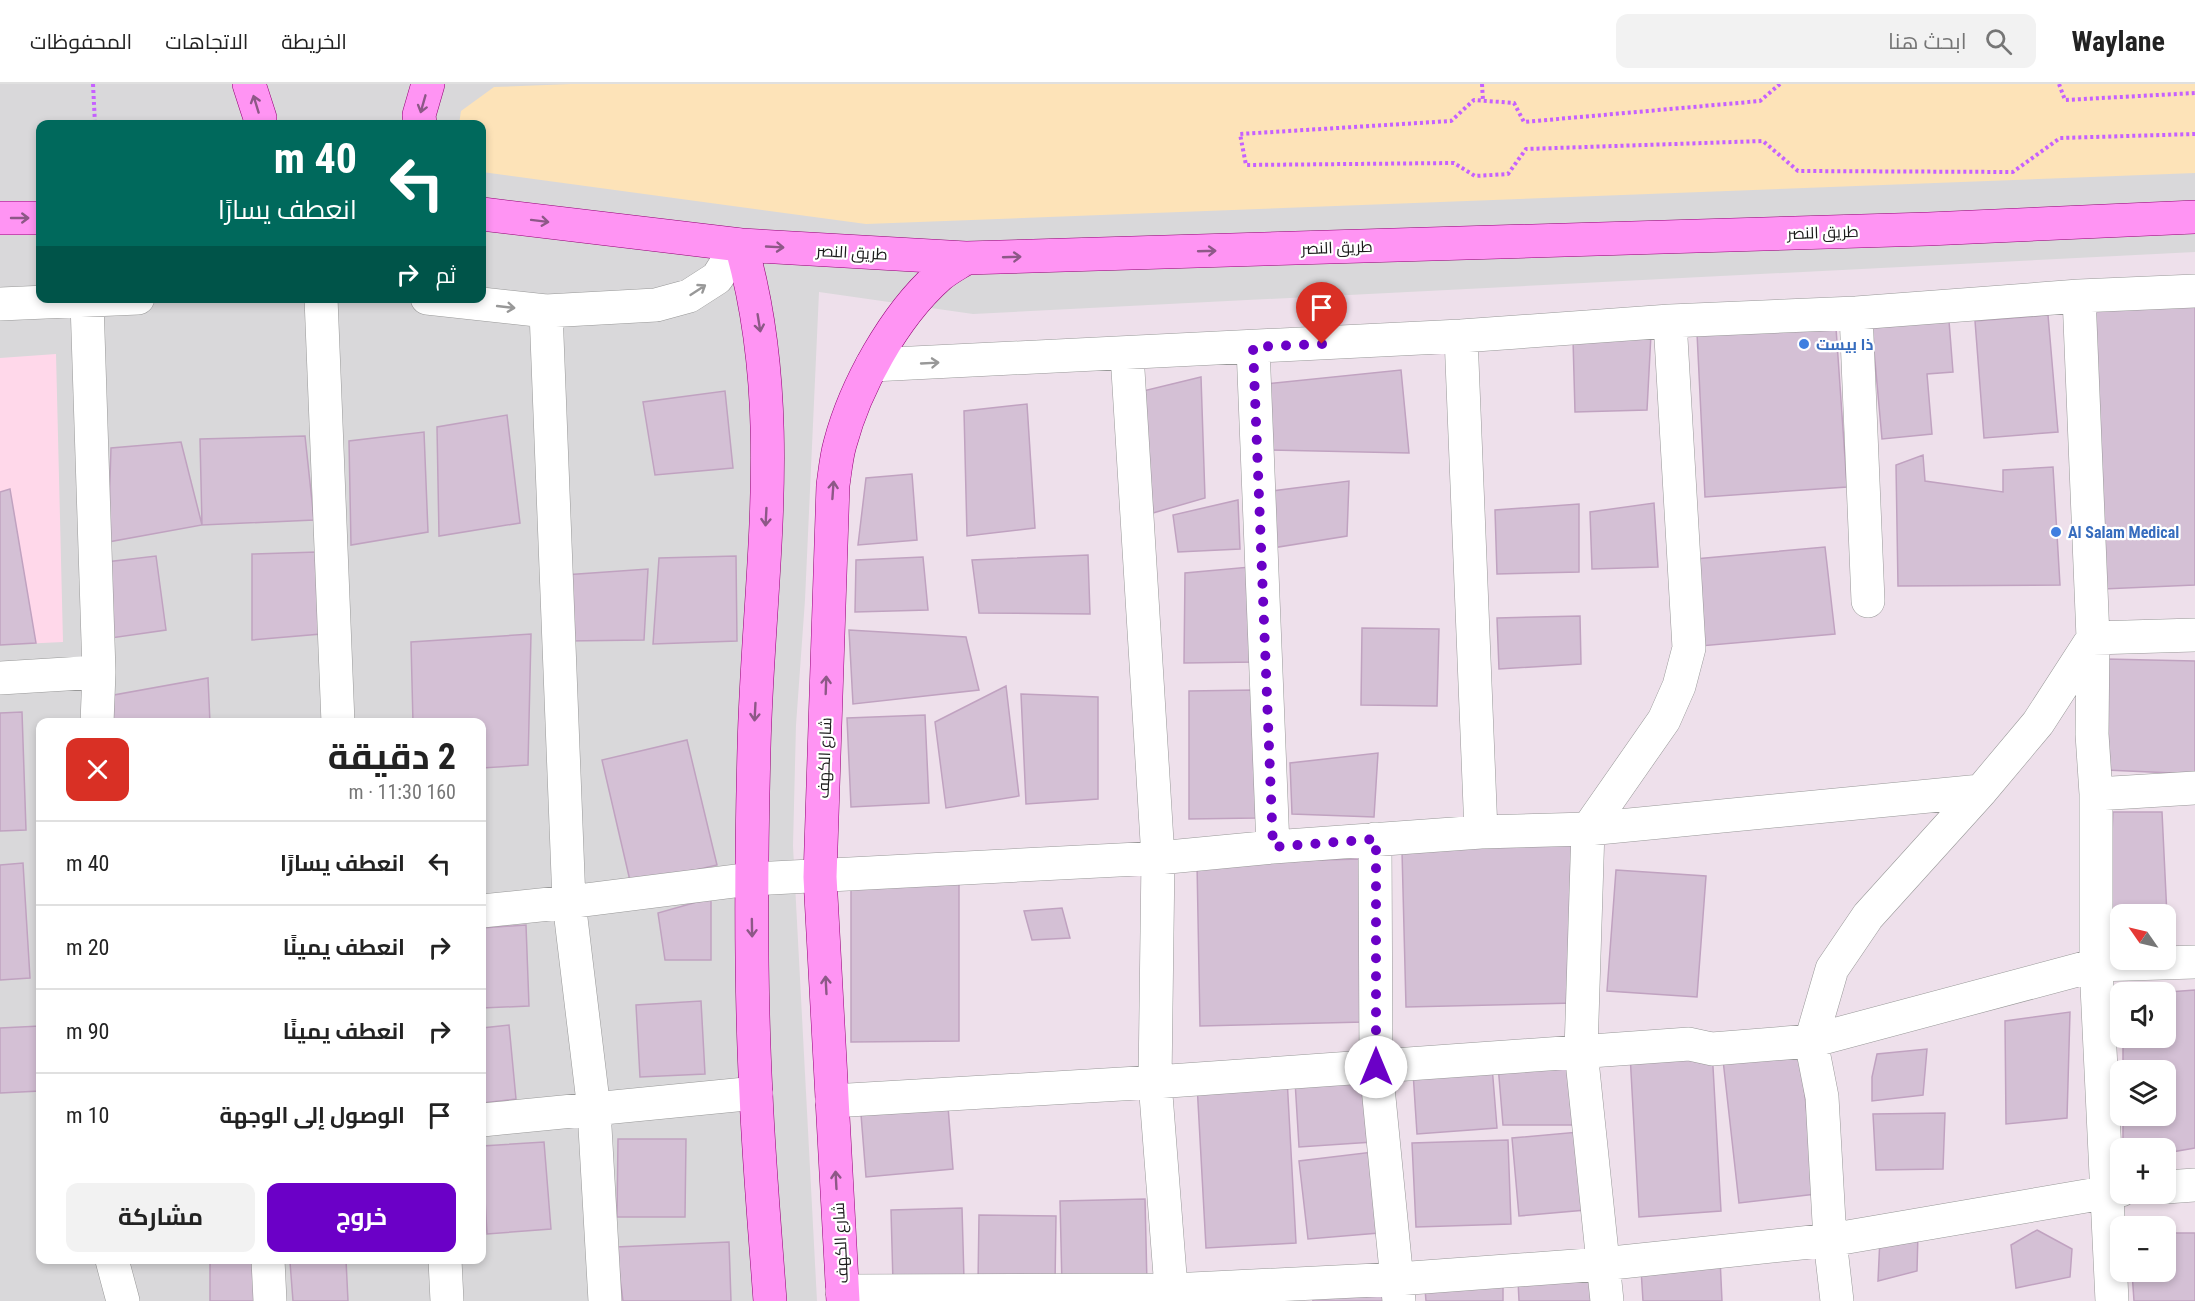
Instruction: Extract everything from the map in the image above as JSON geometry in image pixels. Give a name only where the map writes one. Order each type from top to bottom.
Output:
[{"type":"main road","points":[[249,84],[260,120]]},
{"type":"main road","points":[[420,120],[428,84]]},
{"type":"main road","name":"طريق النصر","points":[[486,213],[740,245],[966,258],[1928,229],[2195,217]]},
{"type":"main road","points":[[0,218],[36,218]]},
{"type":"main road","points":[[740,245],[752,282],[760,327],[769,418],[769,464],[754,730],[751,879],[756,1093],[770,1301]]},
{"type":"main road","name":"شارع الكهف","points":[[842,1296],[820,877],[832,485],[840,445],[853,404],[872,365],[914,303],[940,275],[966,258]]},
{"type":"street","points":[[473,303],[546,311],[656,305],[689,296],[717,278],[740,245]]},
{"type":"street","points":[[872,365],[1461,336],[1670,321],[1856,313],[2079,296],[2195,291]]},
{"type":"street","points":[[2079,296],[2093,638],[2092,734],[2096,794],[2096,965],[2110,1141]]},
{"type":"street","points":[[0,304],[44,303]]},
{"type":"street","points":[[87,303],[99,672],[97,718]]},
{"type":"street","points":[[321,303],[338,718]]},
{"type":"street","points":[[546,311],[569,902],[594,1110],[605,1301]]},
{"type":"street","points":[[1856,313],[1868,601]]},
{"type":"street","points":[[1607,1301],[1581,1051],[1588,830],[1664,720],[1679,686],[1689,648],[1670,321]]},
{"type":"street","points":[[1461,336],[1481,832]]},
{"type":"street","points":[[1253,347],[1273,847]]},
{"type":"street","points":[[1127,354],[1158,858],[1155,1082],[1172,1295]]},
{"type":"street","points":[[2093,638],[2195,635]]},
{"type":"street","points":[[1837,1301],[1830,1240],[1822,1097],[1811,1041],[1832,969],[1868,916],[1981,791],[2038,723],[2093,638]]},
{"type":"street","points":[[0,678],[99,672]]},
{"type":"street","points":[[2096,794],[2195,788]]},
{"type":"street","points":[[486,911],[751,879],[1158,858],[1481,832],[1588,830],[1981,791]]},
{"type":"street","points":[[1376,839],[1376,1067],[1398,1290]]},
{"type":"street","points":[[832,1101],[1155,1082],[1689,1044],[1712,1049],[1811,1041],[2096,965],[2195,962]]},
{"type":"street","points":[[486,1120],[756,1093]]},
{"type":"street","points":[[2176,1186],[2195,1185]]},
{"type":"street","points":[[842,1296],[1172,1295],[1398,1290],[1602,1264],[1830,1240],[2110,1192]]},
{"type":"street","points":[[2112,1301],[2114,1204]]},
{"type":"street","points":[[113,1264],[123,1301]]},
{"type":"street","points":[[268,1264],[270,1301]]},
{"type":"street","points":[[444,1264],[447,1301]]},
{"type":"path","points":[[93,84],[95,120]]},
{"type":"path","points":[[1482,84],[1483,101]]},
{"type":"path","points":[[1780,84],[1760,101],[1524,122],[1514,103],[1474,100],[1451,121],[1240,134],[1246,165],[1454,163],[1475,176],[1508,174],[1526,149],[1762,141],[1798,171],[2013,172],[2060,138],[2195,134]]},
{"type":"path","points":[[2060,84],[2066,100],[2195,93]]},
{"type":"shaded area","points":[[0,84],[2195,84],[2195,252],[973,314],[819,292],[805,600],[796,725],[793,846],[817,1301],[0,1301]]},
{"type":"shaded area","points":[[571,84],[2195,84],[2195,173],[866,224],[486,173],[486,120],[460,120],[461,111],[494,87]]},
{"type":"shaded area","points":[[56,354],[63,642],[0,645],[0,358]]},
{"type":"building","points":[[2195,297],[2195,585],[2103,589],[2091,302]]},
{"type":"building","points":[[2048,315],[2058,432],[1984,438],[1975,321]]},
{"type":"building","points":[[1949,321],[1953,372],[1927,374],[1932,434],[1882,439],[1872,328]]},
{"type":"building","points":[[1836,328],[1847,487],[1705,497],[1697,333]]},
{"type":"building","points":[[1651,334],[1647,410],[1575,412],[1573,339]]},
{"type":"building","points":[[1401,370],[1409,453],[1269,450],[1266,384]]},
{"type":"building","points":[[1201,377],[1205,498],[1153,513],[1143,391]]},
{"type":"building","points":[[725,391],[733,468],[655,475],[643,402]]},
{"type":"building","points":[[1027,404],[1035,528],[967,536],[964,411]]},
{"type":"building","points":[[507,415],[520,523],[439,536],[437,427]]},
{"type":"building","points":[[424,432],[428,532],[351,545],[349,441]]},
{"type":"building","points":[[305,436],[314,520],[202,525],[200,439]]},
{"type":"building","points":[[181,442],[202,525],[108,542],[111,448]]},
{"type":"building","points":[[1923,455],[1925,481],[2003,492],[2003,470],[2053,467],[2060,585],[1898,586],[1896,465]]},
{"type":"building","points":[[912,474],[917,540],[858,545],[866,478]]},
{"type":"building","points":[[1349,481],[1347,536],[1272,548],[1272,491]]},
{"type":"building","points":[[10,489],[36,643],[0,645],[0,492]]},
{"type":"building","points":[[1238,500],[1240,549],[1178,552],[1173,515]]},
{"type":"building","points":[[1654,503],[1658,567],[1592,569],[1590,512]]},
{"type":"building","points":[[1579,504],[1579,572],[1497,574],[1495,510]]},
{"type":"building","points":[[1825,547],[1835,634],[1700,646],[1695,559]]},
{"type":"building","points":[[317,552],[321,634],[252,640],[252,554]]},
{"type":"building","points":[[1088,555],[1090,614],[979,613],[972,560]]},
{"type":"building","points":[[156,556],[166,630],[111,638],[106,562]]},
{"type":"building","points":[[736,556],[737,641],[653,644],[659,558]]},
{"type":"building","points":[[923,557],[928,610],[855,612],[856,560]]},
{"type":"building","points":[[1250,567],[1255,662],[1184,663],[1185,573]]},
{"type":"building","points":[[648,569],[644,640],[566,641],[564,575]]},
{"type":"building","points":[[1580,616],[1581,664],[1499,669],[1497,618]]},
{"type":"building","points":[[1362,628],[1439,629],[1437,706],[1361,705]]},
{"type":"building","points":[[849,630],[966,637],[979,690],[853,704]]},
{"type":"building","points":[[531,634],[528,765],[486,768],[486,718],[413,718],[411,642]]},
{"type":"building","points":[[2106,659],[2195,661],[2195,774],[2106,770]]},
{"type":"building","points":[[208,678],[210,718],[113,718],[114,695]]},
{"type":"building","points":[[1006,686],[1019,796],[946,808],[935,722]]},
{"type":"building","points":[[1255,690],[1256,818],[1189,819],[1189,691]]},
{"type":"building","points":[[1021,694],[1098,697],[1098,799],[1026,804]]},
{"type":"building","points":[[22,712],[26,830],[0,831],[0,713]]},
{"type":"building","points":[[925,715],[929,803],[851,807],[847,718]]},
{"type":"building","points":[[687,740],[717,865],[631,885],[602,760]]},
{"type":"building","points":[[1378,753],[1374,817],[1292,814],[1290,763]]},
{"type":"building","points":[[2113,812],[2162,812],[2166,904],[2110,904],[2110,921],[2108,921]]},
{"type":"building","points":[[1581,839],[1574,1003],[1406,1007],[1402,851]]},
{"type":"building","points":[[1361,859],[1364,1022],[1200,1026],[1197,863]]},
{"type":"building","points":[[23,863],[30,978],[0,980],[0,865]]},
{"type":"building","points":[[1616,870],[1706,876],[1697,997],[1607,991]]},
{"type":"building","points":[[959,877],[959,1041],[851,1042],[851,878]]},
{"type":"building","points":[[711,898],[711,960],[665,960],[658,913]]},
{"type":"building","points":[[1062,908],[1070,938],[1032,940],[1024,911]]},
{"type":"building","points":[[526,925],[529,1006],[486,1008],[486,928]]},
{"type":"building","points":[[2195,990],[2195,1148],[2176,1151],[2176,1138],[2123,1138],[2123,1126],[2176,1126],[2176,1060],[2123,1060],[2123,1048],[2176,1048],[2176,991]]},
{"type":"building","points":[[701,1001],[705,1074],[640,1077],[636,1005]]},
{"type":"building","points":[[2070,1012],[2067,1118],[2006,1124],[2005,1021]]},
{"type":"building","points":[[509,1025],[516,1099],[486,1103],[486,1028]]},
{"type":"building","points":[[36,1026],[36,1091],[0,1093],[0,1028]]},
{"type":"building","points":[[1712,1049],[1721,1211],[1639,1217],[1630,1054]]},
{"type":"building","points":[[1927,1049],[1923,1095],[1872,1101],[1872,1077],[1877,1054]]},
{"type":"building","points":[[1800,1052],[1816,1194],[1739,1203],[1723,1060]]},
{"type":"building","points":[[1574,1059],[1581,1125],[1503,1125],[1498,1065]]},
{"type":"building","points":[[1492,1066],[1497,1128],[1417,1134],[1413,1072]]},
{"type":"building","points":[[1369,1076],[1373,1142],[1299,1147],[1295,1081]]},
{"type":"building","points":[[1287,1078],[1296,1243],[1206,1248],[1197,1084]]},
{"type":"building","points":[[947,1094],[953,1169],[866,1177],[860,1102]]},
{"type":"building","points":[[1945,1113],[1943,1169],[1876,1170],[1873,1114]]},
{"type":"building","points":[[1579,1132],[1586,1210],[1519,1216],[1512,1138]]},
{"type":"building","points":[[618,1139],[686,1139],[685,1217],[617,1217]]},
{"type":"building","points":[[1508,1140],[1511,1224],[1416,1227],[1412,1143]]},
{"type":"building","points":[[544,1142],[551,1229],[487,1234],[486,1146]]},
{"type":"building","points":[[1373,1152],[1379,1233],[1308,1239],[1299,1161]]},
{"type":"building","points":[[1145,1199],[1147,1284],[1062,1286],[1060,1201]]},
{"type":"building","points":[[962,1208],[964,1280],[893,1283],[891,1210]]},
{"type":"building","points":[[979,1215],[1056,1216],[1055,1285],[978,1284]]},
{"type":"building","points":[[2037,1230],[2072,1249],[2070,1277],[2016,1288],[2011,1245]]},
{"type":"building","points":[[1918,1232],[1917,1271],[1878,1281],[1880,1238]]},
{"type":"building","points":[[2176,1233],[2195,1233],[2195,1301],[2134,1301],[2133,1282],[2176,1282]]},
{"type":"building","points":[[729,1242],[731,1301],[623,1301],[616,1247]]},
{"type":"building","points":[[1720,1258],[1722,1301],[1643,1301],[1641,1269]]},
{"type":"building","points":[[210,1264],[266,1264],[265,1301],[210,1301]]},
{"type":"building","points":[[290,1264],[346,1264],[348,1301],[293,1301]]},
{"type":"building","points":[[1594,1275],[1595,1301],[1519,1301],[1518,1280]]},
{"type":"building","points":[[1389,1280],[1390,1301],[1313,1301],[1311,1288]]},
{"type":"building","points":[[1503,1286],[1503,1301],[1426,1301],[1425,1289]]},
{"type":"place","name":"ذا بيست","points":[[1804,344]]},
{"type":"place","name":"Al Salam Medical","points":[[2056,532]]},
{"type":"route","points":[[1322,344],[1253,347],[1273,847],[1376,839],[1376,1067]]}]
